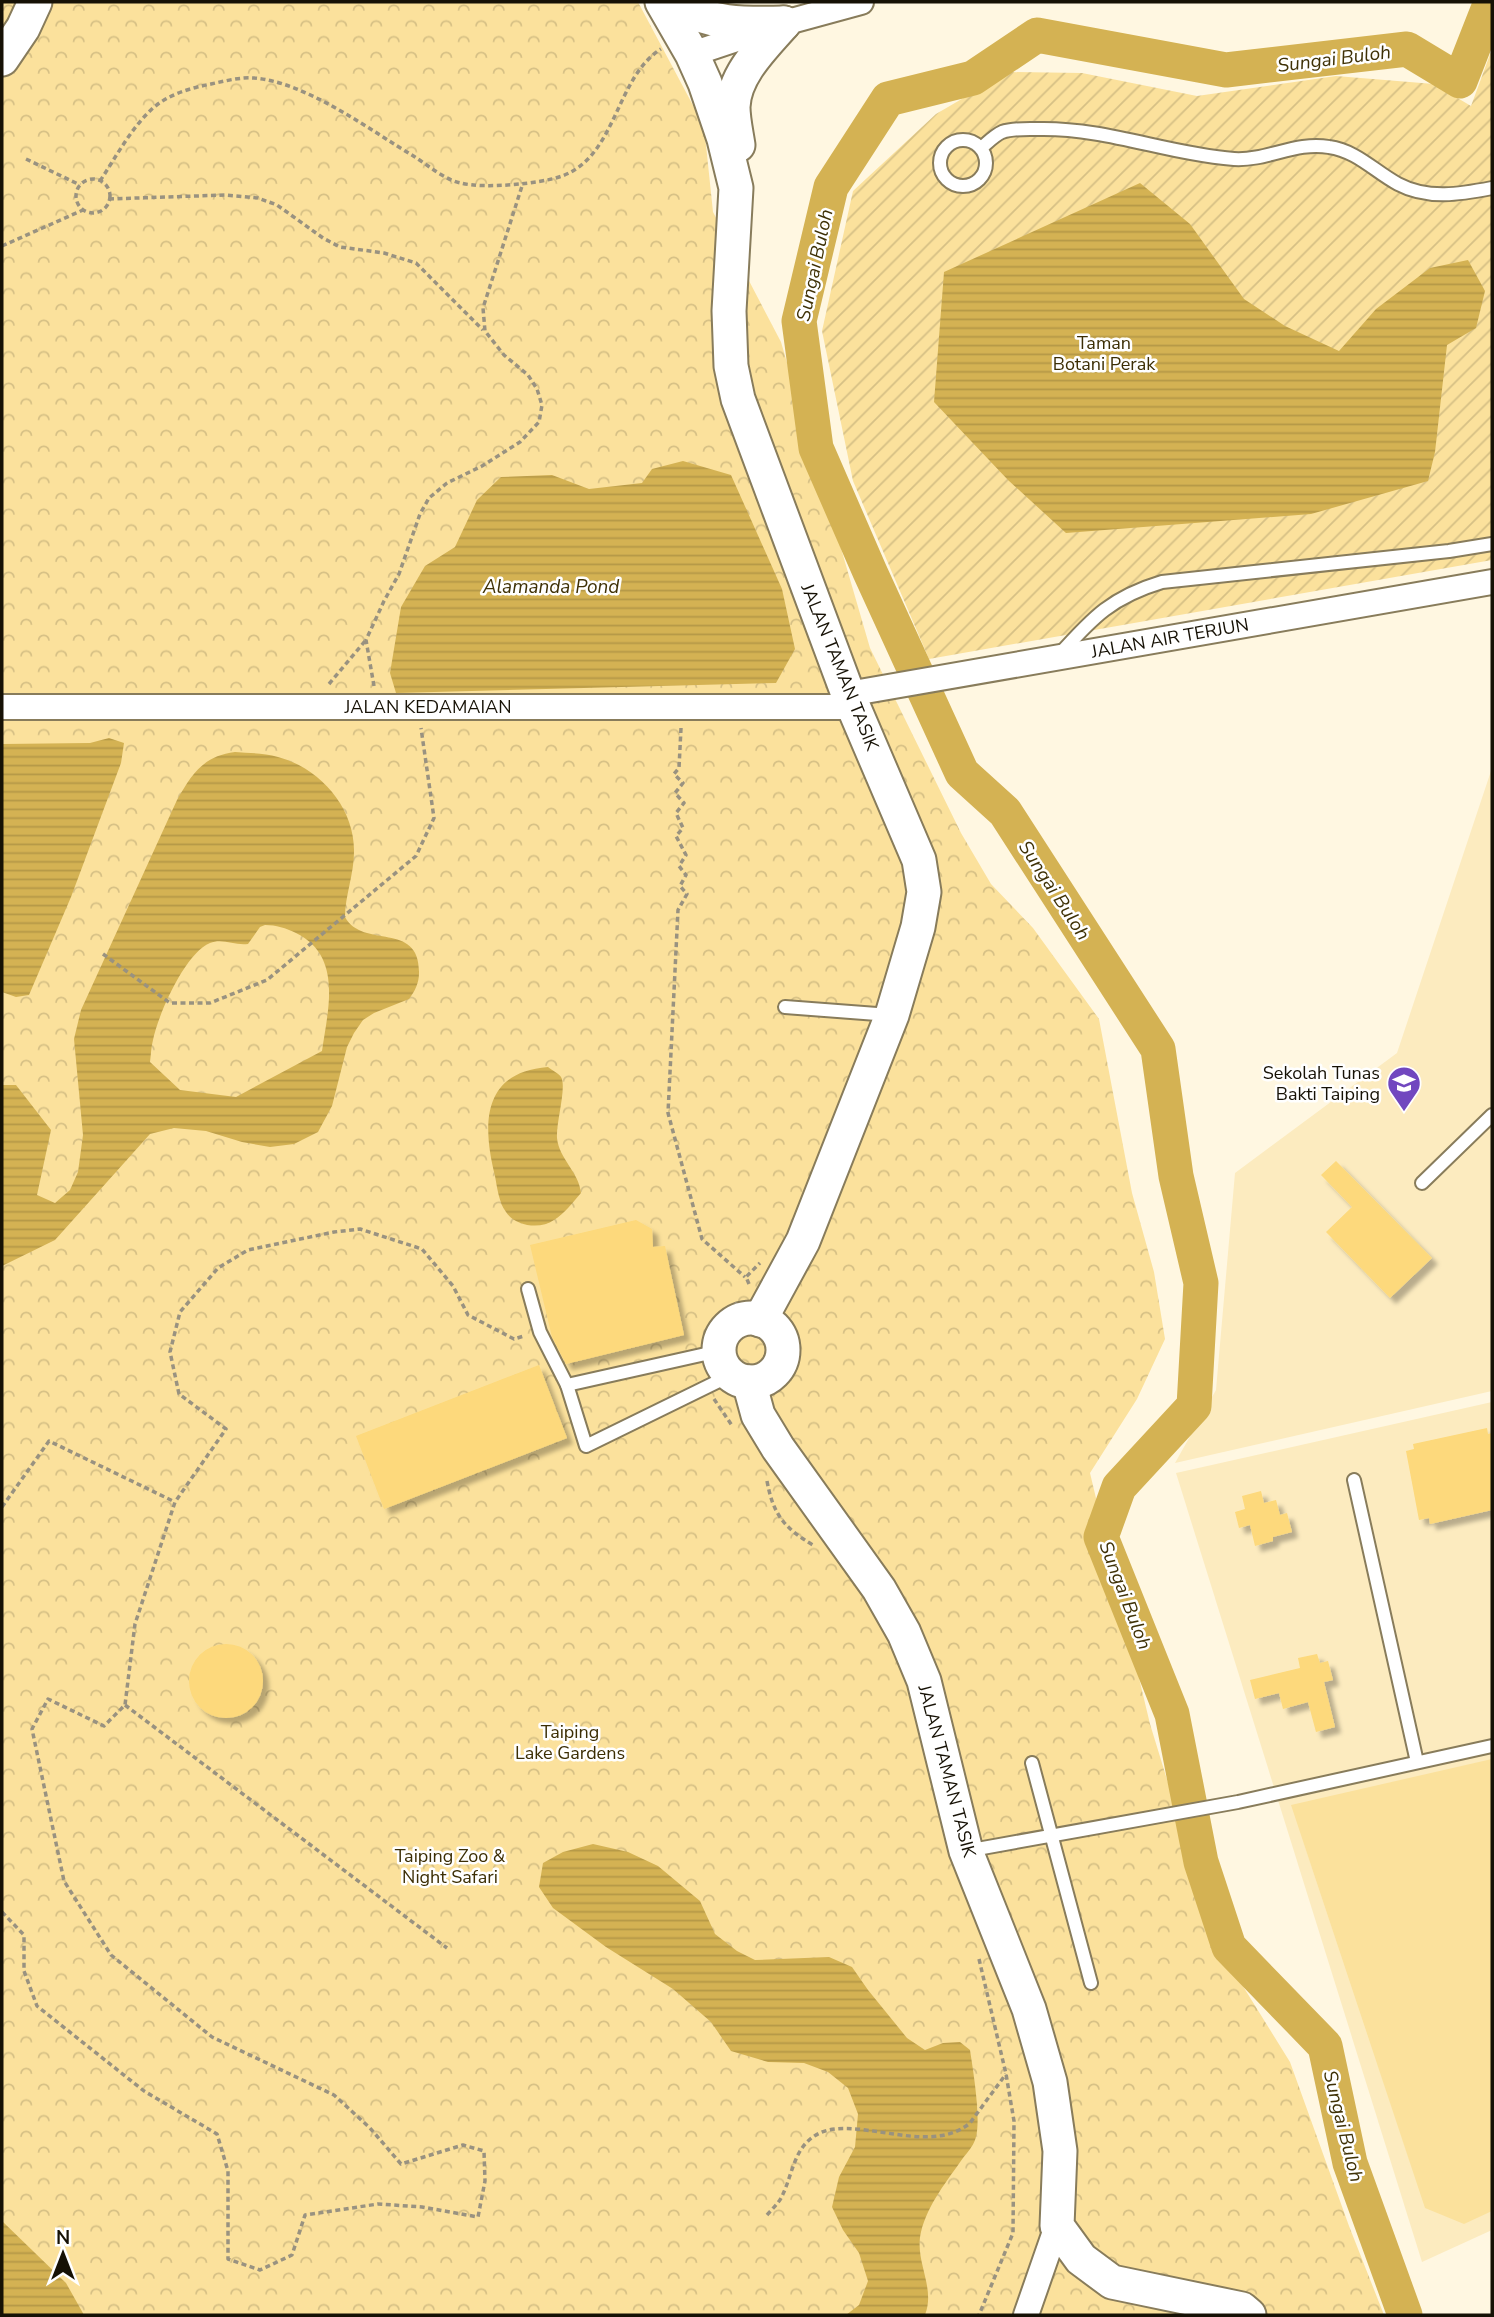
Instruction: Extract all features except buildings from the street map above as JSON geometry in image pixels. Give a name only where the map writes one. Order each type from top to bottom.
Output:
[{"type":"street","points":[[2,59],[23,28],[36,2]]},
{"type":"street","name":"JALAN TAMAN TASIK","points":[[662,2],[687,45],[724,139],[736,188],[729,311],[731,366],[738,398],[851,701],[919,860],[924,892],[918,927],[892,1015],[803,1241],[752,1308]]},
{"type":"street","points":[[674,2],[713,19],[739,24],[784,23]]},
{"type":"street","points":[[687,45],[861,2]]},
{"type":"street","points":[[736,188],[738,155],[733,105],[742,78],[755,56],[784,23]]},
{"type":"street","name":"JALAN AIR TERJUN","points":[[851,701],[882,689],[1492,582]]},
{"type":"street","name":"JALAN KEDAMAIAN","points":[[2,707],[682,708],[851,701]]},
{"type":"street","points":[[752,1308],[777,1332],[783,1351],[776,1370],[759,1381],[721,1370],[720,1341],[731,1325],[752,1308]]},
{"type":"street","name":"JALAN TAMAN TASIK","points":[[721,1370],[758,1415],[778,1448],[878,1589],[904,1633],[924,1681],[966,1852],[1029,2010],[1050,2082],[1060,2151],[1057,2226],[1026,2315]]},
{"type":"street","points":[[1057,2226],[1081,2259],[1112,2282],[1242,2309],[1249,2315]]},
{"type":"lane","points":[[981,148],[1003,132],[1058,129],[1092,131],[1197,154],[1236,159],[1261,158],[1308,145],[1349,152],[1399,185],[1424,193],[1453,195],[1492,188]]},
{"type":"lane","points":[[1056,658],[1110,604],[1135,590],[1162,582],[1492,544]]},
{"type":"lane","points":[[785,1007],[892,1015]]},
{"type":"lane","points":[[1422,1183],[1492,1115]]},
{"type":"lane","points":[[528,1289],[540,1332],[568,1385],[586,1447],[721,1370]]},
{"type":"lane","points":[[568,1385],[721,1370]]},
{"type":"lane","points":[[1354,1480],[1417,1762]]},
{"type":"lane","points":[[966,1852],[1238,1802],[1492,1746]]},
{"type":"lane","points":[[1032,1763],[1091,1983]]},
{"type":"path","points":[[100,181],[141,121],[155,106],[174,94],[252,78],[282,83],[332,107],[460,183],[523,183],[559,177],[576,170],[601,141],[646,63],[657,51],[687,45]]},
{"type":"path","points":[[26,159],[80,185]]},
{"type":"path","points":[[89,180],[100,181],[107,188],[109,199],[104,208],[99,211],[83,210],[76,195],[80,185],[89,180]]},
{"type":"path","points":[[485,331],[483,308],[523,183]]},
{"type":"path","points":[[109,199],[225,195],[258,198],[277,205],[340,247],[384,253],[416,263],[485,331],[505,355],[528,375],[537,389],[542,405],[539,422],[520,443],[447,483],[429,498],[420,514],[399,574],[366,640],[310,707]]},
{"type":"path","points":[[2,246],[83,210]]},
{"type":"path","points":[[366,640],[379,707]]},
{"type":"path","points":[[103,954],[170,1003],[210,1003],[267,980],[416,856],[435,818],[418,707]]},
{"type":"path","points":[[682,708],[678,768],[674,774],[682,783],[675,793],[684,803],[676,813],[683,828],[676,836],[685,855],[678,866],[686,875],[680,886],[687,894],[678,910],[668,1113],[702,1239],[746,1277],[751,1289]]},
{"type":"path","points":[[2,1912],[24,1935],[24,1971],[37,2006],[144,2091],[217,2134],[228,2171],[228,2259],[260,2270],[292,2255],[305,2215],[378,2204],[422,2207],[478,2217],[485,2181],[484,2151],[463,2145],[401,2164],[370,2127],[334,2095],[212,2037],[111,1955],[64,1881],[32,1729],[48,1699],[104,1726],[125,1705],[135,1624],[176,1502],[226,1429],[179,1394],[170,1352],[180,1312],[218,1268],[248,1250],[360,1229],[422,1249],[453,1286],[468,1315],[514,1339],[528,1335]]},
{"type":"path","points":[[746,1277],[763,1260]]},
{"type":"path","points":[[734,1429],[721,1370],[703,1343],[752,1308]]},
{"type":"path","points":[[2,1507],[50,1441],[176,1502]]},
{"type":"path","points":[[766,1474],[776,1514],[795,1534],[820,1548]]},
{"type":"path","points":[[125,1705],[447,1948]]},
{"type":"path","points":[[978,1957],[1006,2074],[1014,2121],[1013,2233],[979,2315]]},
{"type":"path","points":[[767,2215],[781,2199],[798,2155],[813,2137],[823,2132],[845,2130],[943,2137],[963,2129],[1006,2074]]},
{"type":"shaded area","name":"Sekolah Tunas Bakti Taiping","points":[[1492,768],[1492,1391],[1175,1463],[1216,1390],[1235,1173],[1397,1053]]},
{"type":"shaded area","points":[[1492,1402],[1492,2230],[1422,2262],[1176,1473]]},
{"type":"green space","name":"Taiping Lake Gardens","points":[[2,2],[638,2],[704,126],[713,212],[781,342],[870,648],[961,833],[991,884],[1033,928],[1099,1019],[1132,1193],[1154,1272],[1165,1339],[1137,1399],[1090,1473],[1150,1724],[1218,1946],[1290,2062],[1384,2315],[2,2315]]},
{"type":"green space","name":"Taman Botani Perak","points":[[1492,49],[1492,560],[929,659],[853,481],[822,331],[853,191],[936,114],[1008,72],[1082,73],[1197,96],[1336,76],[1434,84],[1471,106]]},
{"type":"green space","points":[[1492,1759],[1492,2211],[1464,2224],[1425,2208],[1291,1805]]},
{"type":"water","points":[[1140,183],[1190,224],[1244,299],[1285,326],[1339,351],[1376,309],[1430,268],[1468,260],[1485,291],[1476,328],[1447,345],[1435,452],[1428,481],[1311,514],[1066,533],[1008,480],[934,402],[944,272]]},
{"type":"water","name":"Alamanda Pond","points":[[683,461],[731,475],[782,589],[795,649],[776,683],[396,693],[390,673],[401,607],[425,566],[455,547],[477,500],[501,477],[552,475],[589,489],[642,483],[652,469]]},
{"type":"water","points":[[109,738],[124,743],[121,763],[71,897],[29,995],[16,997],[2,992],[2,744],[90,743]]},
{"type":"water","points":[[224,754],[262,754],[293,762],[321,780],[332,792],[348,820],[353,836],[354,860],[345,917],[353,927],[401,941],[410,947],[417,957],[419,973],[416,987],[409,999],[374,1013],[363,1020],[354,1033],[347,1047],[332,1106],[318,1132],[294,1144],[270,1147],[206,1131],[174,1128],[150,1134],[55,1240],[2,1266],[2,1085],[16,1085],[51,1130],[37,1195],[55,1203],[70,1190],[78,1172],[83,1135],[74,1039],[81,1010],[177,800],[200,768]],"holes":[[[265,925],[296,933],[311,943],[321,955],[329,985],[322,1051],[236,1097],[180,1090],[150,1062],[156,1029],[174,986],[182,971],[201,949],[215,942],[248,944],[260,927]]]},
{"type":"water","points":[[548,1067],[560,1076],[563,1082],[557,1138],[561,1152],[577,1178],[581,1193],[554,1220],[535,1226],[515,1221],[502,1204],[491,1157],[489,1120],[492,1104],[499,1090],[510,1079],[526,1071]]},
{"type":"water","points":[[593,1844],[628,1852],[658,1866],[700,1901],[715,1934],[737,1951],[755,1960],[829,1957],[852,1967],[907,2038],[925,2050],[943,2043],[960,2042],[970,2050],[977,2132],[971,2147],[933,2202],[921,2232],[920,2253],[928,2294],[925,2315],[846,2315],[859,2305],[868,2281],[859,2253],[843,2230],[832,2207],[839,2177],[855,2147],[858,2114],[848,2088],[828,2072],[804,2063],[768,2062],[731,2051],[711,2022],[673,1989],[606,1947],[553,1908],[539,1887],[543,1863],[563,1852]]},
{"type":"water","points":[[2,2221],[66,2283],[84,2315],[2,2315]]},
{"type":"waterway","name":"Sungai Buloh","points":[[1405,2315],[1350,2163],[1325,2046],[1229,1947],[1201,1862],[1172,1714],[1101,1537],[1119,1487],[1194,1406],[1201,1283],[1176,1176],[1158,1049],[1005,812],[962,773],[816,448],[799,321],[831,187],[888,99],[973,78],[1037,35],[1226,70],[1407,49],[1460,81],[1491,2]]},
{"type":"place","name":"Sekolah Tunas Bakti Taiping","points":[[1404,1113]]},
{"type":"park label","name":"Taiping Zoo & Night Safari","points":[[450,1866]]}]
